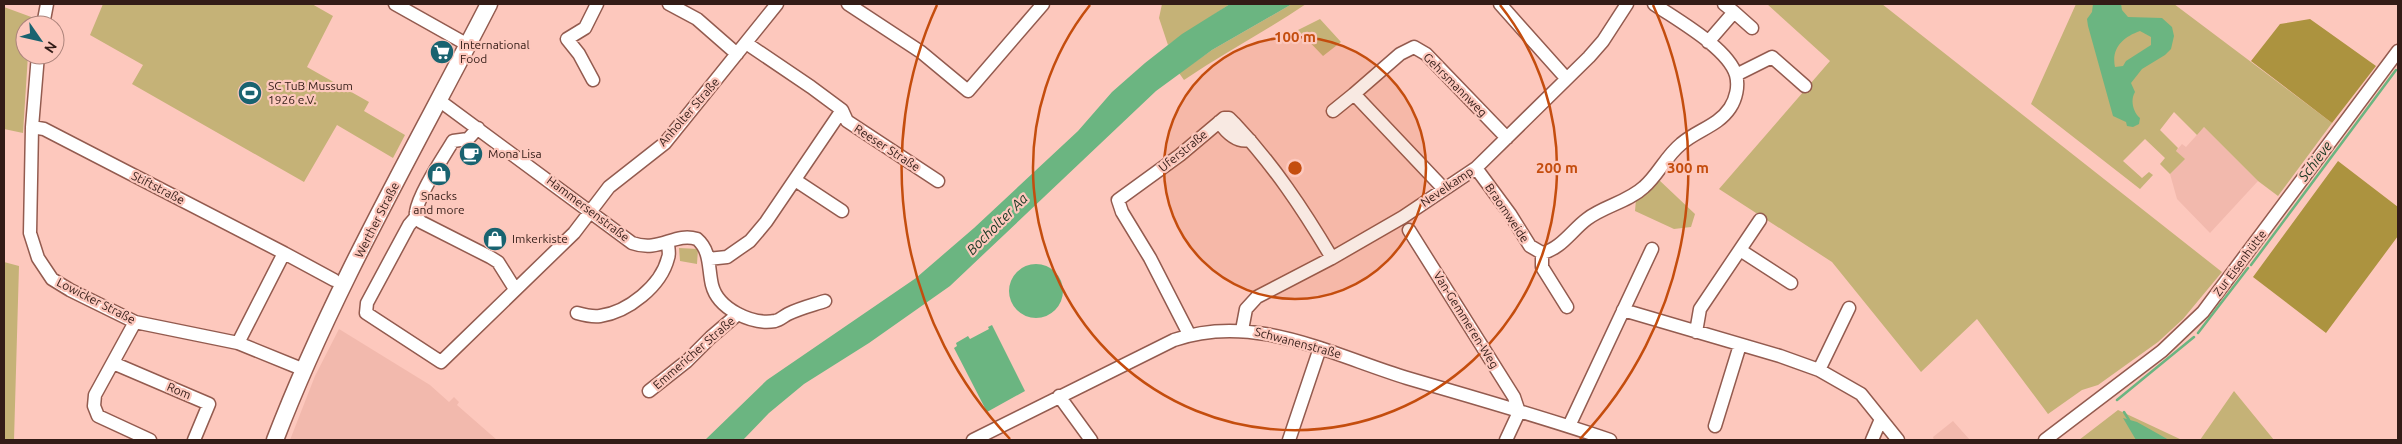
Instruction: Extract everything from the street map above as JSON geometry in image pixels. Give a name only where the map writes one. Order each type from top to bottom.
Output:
[{"type":"main road","name":"Werther Straße","points":[[275,440],[302,370],[355,261],[440,101],[488,4]]},
{"type":"street","points":[[395,4],[416,9],[468,44]]},
{"type":"street","points":[[593,80],[579,54],[567,39],[585,28],[597,4]]},
{"type":"street","points":[[669,4],[697,19],[737,54]]},
{"type":"street","name":"Anholter Straße","points":[[416,217],[409,225],[367,303],[366,313],[441,362],[574,233],[609,187],[665,143],[777,4]]},
{"type":"street","points":[[848,4],[921,52],[968,91],[1043,4]]},
{"type":"street","points":[[1500,4],[1566,78]]},
{"type":"street","name":"Nevelkamp","points":[[1242,330],[1246,309],[1257,296],[1332,258],[1403,218],[1444,188],[1476,168],[1603,41],[1627,4]]},
{"type":"street","points":[[1567,307],[1542,268],[1542,253],[1556,248],[1587,218],[1643,188],[1681,144],[1721,118],[1736,98],[1736,75],[1728,61],[1708,42],[1654,4]]},
{"type":"street","points":[[1708,42],[1729,8],[1752,28]]},
{"type":"street","name":"Reeser Straße","points":[[746,43],[842,110],[847,121],[938,181]]},
{"type":"street","name":"Gehrsmannweg","points":[[1333,111],[1400,54],[1414,47],[1426,54],[1506,138]]},
{"type":"street","name":"Zur Eisenhütte","points":[[2045,440],[2058,436],[2162,351],[2203,312],[2398,51]]},
{"type":"street","points":[[1736,75],[1772,56],[1805,86]]},
{"type":"street","name":"Lowicker Straße","points":[[37,65],[32,128],[30,233],[38,258],[52,278],[135,322],[238,342],[302,370]]},
{"type":"street","points":[[1354,94],[1444,188]]},
{"type":"street","name":"Hammersenstraße","points":[[440,101],[592,211],[632,243],[641,246],[655,246],[679,238],[696,239],[706,250],[712,287],[722,300],[738,314],[751,319],[774,321],[803,308],[825,301]]},
{"type":"street","points":[[708,259],[727,257],[750,241],[795,180],[842,110]]},
{"type":"street","name":"Uferstraße","points":[[1189,334],[1150,258],[1122,212],[1118,200],[1180,155],[1224,118],[1229,118],[1250,140],[1300,204],[1332,258]]},
{"type":"street","name":"Stiftstraße","points":[[32,128],[44,129],[334,280]]},
{"type":"street","points":[[478,128],[468,140],[453,141],[426,189],[416,217],[421,222],[498,262],[516,289]]},
{"type":"street","name":"Braomweide","points":[[1476,168],[1510,214],[1530,246],[1542,253]]},
{"type":"street","points":[[795,180],[842,211]]},
{"type":"street","points":[[1696,332],[1700,309],[1760,220]]},
{"type":"street","name":"Van-Gemmeren-Weg","points":[[1409,230],[1514,396],[1519,412]]},
{"type":"street","points":[[577,314],[599,317],[631,304],[650,287],[663,271],[669,257],[668,243]]},
{"type":"street","points":[[1568,426],[1652,249]]},
{"type":"street","points":[[1740,250],[1791,283]]},
{"type":"street","points":[[238,342],[284,253]]},
{"type":"street","points":[[1819,370],[1850,308]]},
{"type":"street","points":[[1623,310],[1819,370],[1857,391],[1898,440]]},
{"type":"street","name":"Emmericher Straße","points":[[649,391],[687,361],[738,314]]},
{"type":"street","points":[[135,322],[95,395],[94,406],[98,416],[150,440]]},
{"type":"street","name":"Schwanenstraße","points":[[973,440],[1121,364],[1189,334],[1218,330],[1242,330],[1273,335],[1356,358],[1377,369],[1519,412]]},
{"type":"street","points":[[1715,426],[1740,345]]},
{"type":"street","points":[[1289,440],[1320,348]]},
{"type":"street","name":"Rom","points":[[113,363],[209,404],[194,440]]},
{"type":"street","points":[[1059,396],[1091,440]]},
{"type":"street","points":[[1506,440],[1519,412],[1610,440]]},
{"type":"street","points":[[1872,440],[1881,419]]},
{"type":"shaded area","name":"SC TuB Mussum 1926 e.V.","points":[[103,4],[312,4],[333,16],[307,67],[369,102],[364,111],[405,135],[393,158],[337,125],[304,182],[132,84],[143,65],[90,35]]},
{"type":"shaded area","points":[[1162,4],[1230,4],[1168,45],[1159,18]]},
{"type":"shaded area","points":[[1292,4],[1306,4],[1184,80],[1179,73],[1212,50]]},
{"type":"shaded area","points":[[1767,4],[1882,4],[2222,272],[2183,319],[2158,342],[2098,385],[2082,390],[2048,414],[1977,319],[1921,372],[1832,262],[1719,189],[1830,61]]},
{"type":"shaded area","points":[[2076,4],[2174,4],[2332,123],[2278,196],[2258,181],[2204,127],[2197,135],[2174,112],[2160,130],[2178,148],[2176,151],[2185,159],[2170,174],[2160,164],[2165,158],[2145,139],[2123,161],[2142,178],[2149,172],[2153,175],[2140,189],[2031,104]]},
{"type":"shaded area","points":[[4,7],[26,15],[15,15],[15,65],[27,65],[23,133],[4,129]]},
{"type":"shaded area","points":[[1320,19],[1341,42],[1323,56],[1298,30]]},
{"type":"shaded area","points":[[2310,19],[2376,66],[2332,123],[2251,61],[2280,24]]},
{"type":"shaded area","points":[[2204,127],[2258,181],[2210,233],[2177,199],[2170,174],[2184,159],[2176,151],[2182,144],[2186,147]]},
{"type":"shaded area","points":[[2338,161],[2398,207],[2398,236],[2326,333],[2253,277]]},
{"type":"shaded area","points":[[1658,179],[1695,214],[1691,227],[1674,229],[1635,211],[1636,199]]},
{"type":"shaded area","points":[[679,248],[698,249],[697,264],[680,261]]},
{"type":"shaded area","points":[[4,262],[19,266],[14,440],[4,440]]},
{"type":"shaded area","points":[[339,329],[430,385],[449,402],[454,397],[459,402],[457,405],[497,440],[290,440],[315,376]]},
{"type":"shaded area","points":[[2234,391],[2274,440],[2200,440]]},
{"type":"shaded area","points":[[2118,410],[2182,440],[2079,440]]},
{"type":"shaded area","points":[[1953,421],[1970,440],[1934,440],[1933,437]]},
{"type":"water","name":"Bocholter Aa","points":[[1230,4],[1292,4],[1212,50],[1156,91],[950,286],[869,343],[804,384],[769,413],[743,440],[705,440],[767,380],[916,278],[974,228],[1078,131],[1112,92],[1145,63],[1182,34]]},
{"type":"water","points":[[2093,4],[2121,4],[2122,10],[2128,17],[2162,18],[2172,27],[2174,36],[2171,49],[2165,55],[2142,69],[2131,83],[2135,92],[2133,106],[2140,118],[2139,124],[2133,127],[2127,126],[2126,122],[2113,116],[2088,26],[2087,19],[2092,12]],"holes":[[[2140,31],[2151,37],[2151,45],[2126,61],[2123,66],[2115,67],[2114,60],[2117,49],[2128,36]]]},
{"type":"water","points":[[1031,264],[1041,264],[1051,268],[1059,276],[1063,291],[1059,306],[1051,314],[1041,318],[1031,318],[1021,314],[1013,306],[1009,296],[1009,286],[1013,276],[1021,268]]},
{"type":"water","points":[[992,325],[1025,391],[987,412],[954,348],[957,346],[956,343],[968,336],[970,339],[989,329],[988,327]]},
{"type":"water","points":[[2123,418],[2137,422],[2169,440],[2136,440]]},
{"type":"waterway","name":"Schieve","points":[[2251,265],[2396,70]]},
{"type":"waterway","name":"Schieve","points":[[2198,333],[2248,268]]},
{"type":"waterway","name":"Schieve","points":[[2117,400],[2194,337]]},
{"type":"waterway","name":"Schieve","points":[[2124,412],[2129,420]]},
{"type":"place","name":"International Food","points":[[442,52]]},
{"type":"place","name":"SC TuB Mussum 1926 e.V.","points":[[250,93]]},
{"type":"place","name":"Mona Lisa","points":[[471,154]]},
{"type":"place","name":"Snacks and more","points":[[439,174]]},
{"type":"place","name":"Imkerkiste","points":[[495,239]]}]
